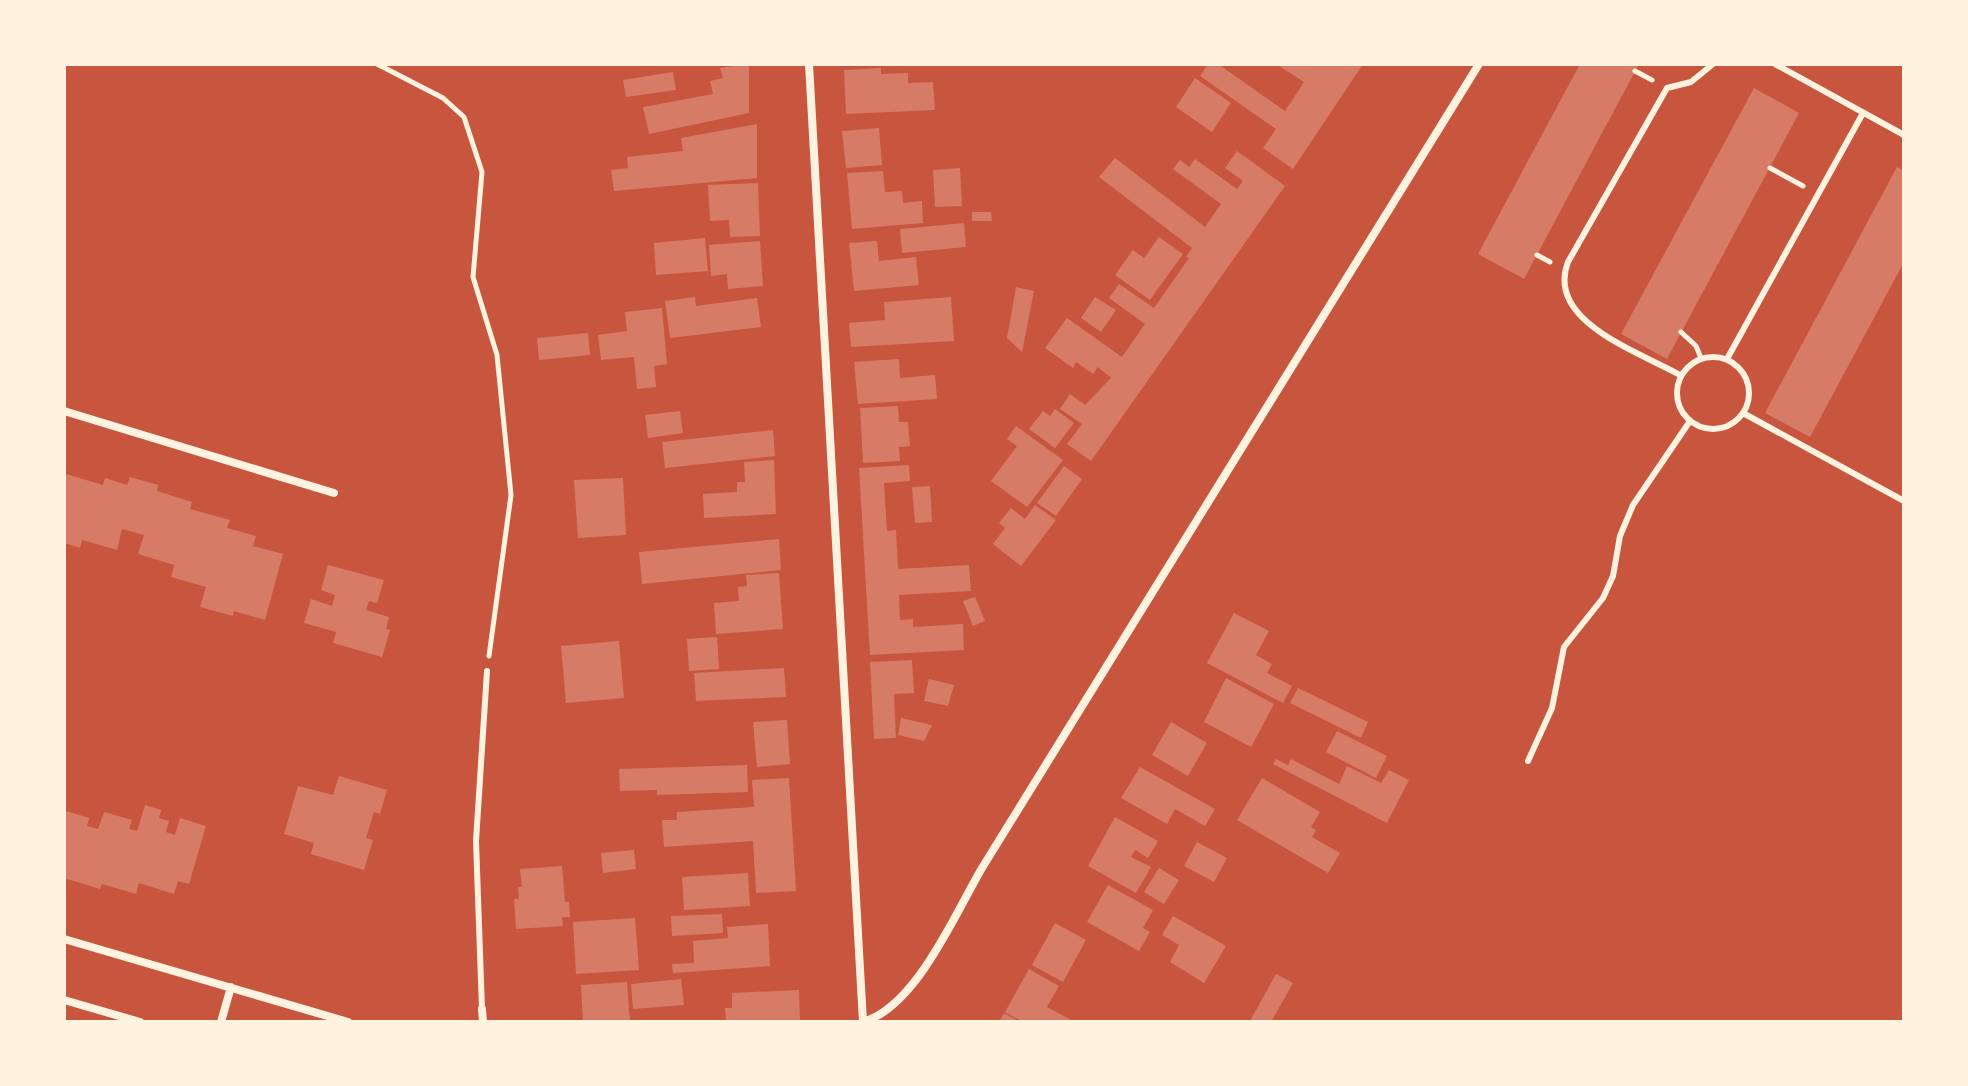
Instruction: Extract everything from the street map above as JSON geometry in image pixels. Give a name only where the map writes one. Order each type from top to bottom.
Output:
[{"type":"street","points":[[809,64],[863,1022],[880,1017],[893,1006],[926,964],[982,868],[1479,64]]},
{"type":"street","points":[[64,411],[334,493]]},
{"type":"street","points":[[64,939],[348,1022]]},
{"type":"street","points":[[221,1022],[231,987]]},
{"type":"street","points":[[64,1000],[140,1022]]},
{"type":"street","points":[[482,1009],[483,1022]]},
{"type":"lane","points":[[1680,375],[1583,320],[1566,300],[1563,279],[1568,262],[1667,88],[1691,82],[1713,64]]},
{"type":"lane","points":[[1775,64],[1904,135]]},
{"type":"lane","points":[[1727,359],[1863,113]]},
{"type":"lane","points":[[1714,356],[1727,359],[1746,376],[1749,389],[1743,413],[1723,428],[1700,427],[1690,421],[1677,402],[1680,375],[1701,358],[1714,356]]},
{"type":"lane","points":[[1743,413],[1904,501]]},
{"type":"lane","points":[[1528,761],[1552,708],[1564,647],[1603,598],[1613,576],[1620,536],[1633,505],[1690,421]]},
{"type":"lane","points":[[482,1009],[476,841],[487,671]]},
{"type":"path","points":[[377,64],[443,98],[464,117],[482,172],[473,277],[497,355],[511,495],[487,671]]},
{"type":"path","points":[[1770,168],[1818,194]]},
{"type":"path","points":[[1681,332],[1696,346],[1701,358]]},
{"type":"building","points":[[749,64],[749,113],[649,134],[643,107],[713,94],[710,81],[723,78],[720,68]]},
{"type":"building","points":[[1208,64],[1218,64],[1285,111],[1304,82],[1276,64],[1363,64],[1293,169],[1263,148],[1276,129],[1200,76]]},
{"type":"building","points":[[1580,64],[1639,64],[1524,279],[1478,254]]},
{"type":"building","points":[[881,68],[881,74],[908,73],[908,83],[933,82],[935,110],[846,114],[844,70]]},
{"type":"building","points":[[673,72],[676,90],[626,97],[623,80]]},
{"type":"building","points":[[1195,78],[1231,103],[1212,132],[1176,107]]},
{"type":"building","points":[[1754,88],[1799,113],[1667,359],[1621,334]]},
{"type":"building","points":[[757,124],[757,178],[614,191],[611,170],[628,168],[627,157],[683,151],[681,138]]},
{"type":"building","points":[[879,128],[882,165],[846,168],[842,131]]},
{"type":"building","points":[[1237,151],[1285,186],[1091,461],[1067,444],[1082,424],[1060,409],[1070,394],[1085,405],[1111,378],[1098,367],[1093,374],[1076,362],[1073,368],[1045,348],[1067,318],[1122,357],[1145,324],[1109,298],[1119,284],[1154,308],[1189,258],[1186,257],[1192,248],[1099,177],[1115,158],[1205,227],[1221,204],[1173,169],[1180,160],[1189,167],[1195,159],[1237,189],[1243,181],[1225,168]]},
{"type":"building","points":[[1897,167],[1904,171],[1904,262],[1810,437],[1765,413]]},
{"type":"building","points":[[960,168],[962,206],[935,207],[933,170]]},
{"type":"building","points":[[883,171],[885,192],[902,191],[903,203],[922,201],[923,223],[852,229],[847,173]]},
{"type":"building","points":[[758,183],[760,236],[730,237],[729,220],[710,221],[708,185]]},
{"type":"building","points":[[972,212],[991,212],[992,221],[972,221]]},
{"type":"building","points":[[964,223],[966,247],[902,253],[900,229]]},
{"type":"building","points":[[1159,237],[1183,254],[1150,300],[1115,275],[1133,250],[1144,258]]},
{"type":"building","points":[[705,238],[708,271],[656,275],[654,243]]},
{"type":"building","points":[[760,241],[763,286],[728,289],[727,274],[711,276],[709,245]]},
{"type":"building","points":[[877,241],[879,261],[916,257],[919,285],[854,291],[849,243]]},
{"type":"building","points":[[1016,287],[1034,291],[1022,352],[1007,338]]},
{"type":"building","points":[[695,297],[696,306],[757,298],[761,327],[670,338],[665,301]]},
{"type":"building","points":[[951,297],[954,341],[851,347],[849,323],[885,320],[884,302]]},
{"type":"building","points":[[1095,297],[1116,310],[1101,332],[1081,318]]},
{"type":"building","points":[[662,308],[667,364],[654,366],[656,387],[637,389],[634,357],[601,360],[598,335],[627,331],[625,312]]},
{"type":"building","points":[[588,333],[590,355],[539,360],[537,338]]},
{"type":"building","points":[[899,359],[900,378],[935,375],[937,399],[858,404],[854,362]]},
{"type":"building","points":[[898,406],[899,422],[908,422],[910,446],[899,447],[900,461],[863,463],[860,408]]},
{"type":"building","points":[[1055,409],[1074,423],[1055,448],[1029,429],[1043,411],[1050,416]]},
{"type":"building","points":[[680,411],[683,433],[648,438],[645,415]]},
{"type":"building","points":[[1016,426],[1063,460],[1027,507],[991,481],[1017,446],[1007,439]]},
{"type":"building","points":[[773,430],[775,456],[665,468],[662,442]]},
{"type":"building","points":[[774,460],[776,514],[704,518],[703,494],[737,492],[737,482],[745,482],[744,462]]},
{"type":"building","points":[[909,465],[910,481],[884,483],[887,531],[896,530],[898,569],[969,565],[971,591],[899,595],[900,620],[913,619],[913,627],[963,624],[964,650],[870,655],[859,468]]},
{"type":"building","points":[[1064,466],[1082,479],[1056,516],[1037,503]]},
{"type":"building","points":[[66,474],[103,485],[105,478],[127,485],[130,477],[158,485],[157,491],[192,502],[190,509],[230,520],[227,528],[256,536],[253,546],[283,554],[265,620],[234,611],[233,616],[200,607],[206,587],[171,577],[174,565],[138,554],[144,535],[122,529],[117,550],[82,540],[80,548],[64,543]]},
{"type":"building","points":[[623,478],[626,535],[578,538],[574,480]]},
{"type":"building","points":[[930,486],[932,522],[915,523],[912,487]]},
{"type":"building","points":[[1035,505],[1056,520],[1021,566],[993,544],[1005,528],[999,523],[1011,508],[1025,519]]},
{"type":"building","points":[[779,539],[781,570],[642,584],[639,552]]},
{"type":"building","points":[[328,565],[384,580],[377,603],[369,601],[366,610],[389,617],[386,629],[390,630],[382,657],[333,643],[336,632],[304,623],[311,599],[332,606],[335,595],[321,590]]},
{"type":"building","points":[[779,573],[783,629],[716,634],[714,603],[739,601],[738,587],[747,586],[746,575]]},
{"type":"building","points":[[975,597],[985,621],[973,626],[963,601]]},
{"type":"building","points":[[1234,613],[1269,631],[1256,655],[1272,664],[1267,673],[1292,686],[1283,703],[1207,663]]},
{"type":"building","points":[[717,637],[719,669],[689,671],[687,639]]},
{"type":"building","points":[[619,641],[624,698],[566,703],[561,646]]},
{"type":"building","points":[[912,660],[914,693],[894,694],[896,738],[874,739],[870,662]]},
{"type":"building","points":[[784,668],[786,697],[696,701],[694,673]]},
{"type":"building","points":[[1226,678],[1274,704],[1251,747],[1204,722]]},
{"type":"building","points":[[929,679],[954,685],[948,706],[924,701]]},
{"type":"building","points":[[1298,688],[1368,722],[1361,738],[1290,703]]},
{"type":"building","points":[[901,718],[932,725],[924,741],[898,735]]},
{"type":"building","points":[[787,720],[790,764],[757,767],[753,722]]},
{"type":"building","points":[[1171,722],[1207,743],[1188,776],[1152,755]]},
{"type":"building","points":[[1337,731],[1387,756],[1376,778],[1326,752]]},
{"type":"building","points":[[1276,759],[1288,765],[1291,759],[1339,784],[1347,766],[1381,783],[1389,770],[1409,780],[1387,823],[1273,764]]},
{"type":"building","points":[[747,765],[748,792],[657,795],[657,790],[620,791],[619,769]]},
{"type":"building","points":[[1140,767],[1215,809],[1205,826],[1175,809],[1167,824],[1121,798]]},
{"type":"building","points":[[339,776],[387,790],[380,814],[374,812],[366,838],[373,840],[364,870],[311,854],[314,843],[284,834],[298,786],[333,795]]},
{"type":"building","points":[[789,778],[796,891],[756,893],[753,841],[664,847],[662,820],[677,820],[677,812],[754,807],[752,780]]},
{"type":"building","points":[[1262,778],[1320,812],[1311,827],[1316,830],[1312,837],[1340,853],[1328,873],[1237,820]]},
{"type":"building","points":[[145,805],[161,810],[159,818],[169,821],[166,832],[175,835],[180,818],[206,826],[189,884],[178,881],[174,894],[139,883],[136,894],[102,884],[100,889],[64,878],[66,811],[89,818],[87,826],[98,829],[104,812],[132,820],[129,829],[137,831]]},
{"type":"building","points":[[1115,817],[1158,841],[1148,858],[1135,850],[1131,857],[1151,867],[1136,893],[1088,866]]},
{"type":"building","points":[[1197,842],[1227,858],[1214,882],[1184,866]]},
{"type":"building","points":[[634,850],[636,869],[603,873],[601,853]]},
{"type":"building","points":[[562,866],[565,902],[569,902],[570,917],[562,917],[563,926],[516,929],[514,899],[519,899],[518,887],[522,887],[520,869]]},
{"type":"building","points":[[1159,868],[1179,880],[1164,904],[1144,892]]},
{"type":"building","points":[[748,873],[750,906],[684,910],[682,877]]},
{"type":"building","points":[[1108,885],[1153,910],[1143,928],[1150,932],[1139,951],[1087,922]]},
{"type":"building","points":[[722,914],[723,933],[672,936],[671,916]]},
{"type":"building","points":[[1173,916],[1226,946],[1204,983],[1170,962],[1179,945],[1162,935]]},
{"type":"building","points":[[635,918],[639,970],[576,974],[573,922]]},
{"type":"building","points":[[1055,923],[1086,940],[1063,982],[1032,965]]},
{"type":"building","points":[[768,924],[770,966],[673,973],[672,964],[694,963],[693,941],[728,938],[727,927]]},
{"type":"building","points":[[1029,969],[1059,986],[1047,1007],[1075,1022],[1023,1022],[1005,1012]]},
{"type":"building","points":[[1276,974],[1293,983],[1271,1022],[1250,1021]]},
{"type":"building","points":[[681,979],[684,1005],[633,1009],[631,984]]},
{"type":"building","points":[[627,982],[630,1022],[583,1022],[581,985]]},
{"type":"building","points":[[799,990],[800,1022],[726,1022],[725,1008],[732,1008],[732,993]]},
{"type":"building","points":[[1004,1013],[1020,1022],[999,1022]]}]
